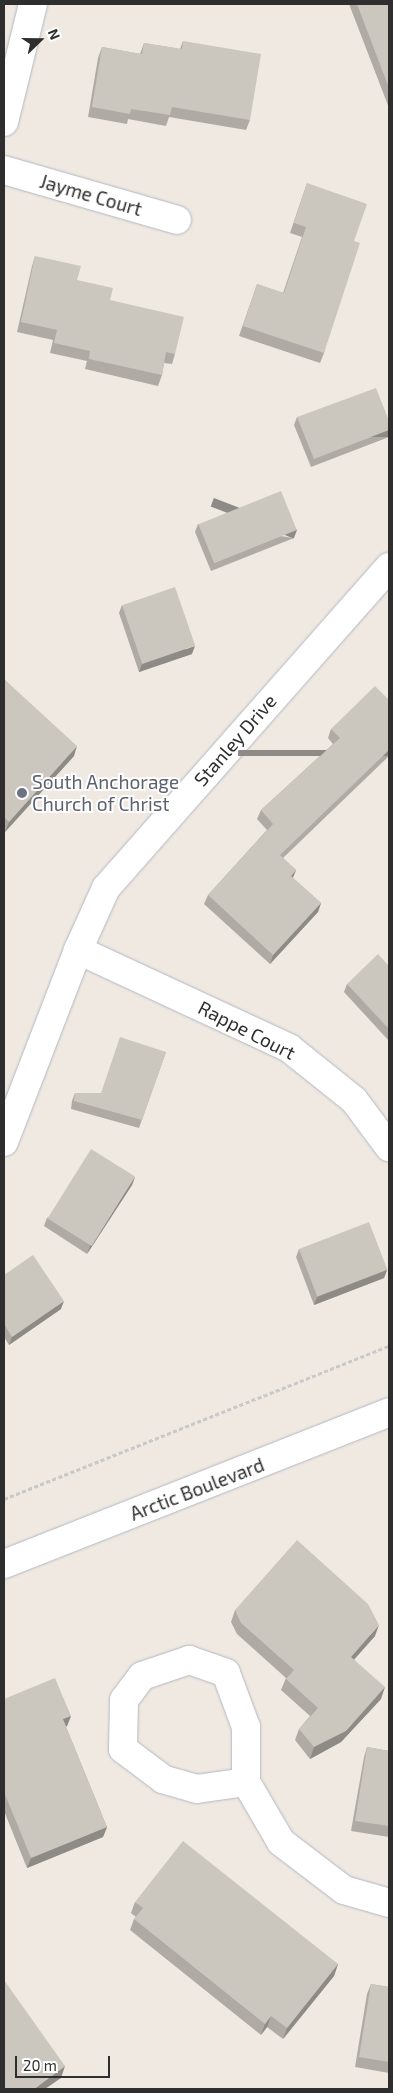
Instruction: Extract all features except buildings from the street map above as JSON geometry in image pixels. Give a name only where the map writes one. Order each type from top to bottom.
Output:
[{"type":"street","points":[[4,122],[33,4]]},
{"type":"street","name":"Jayme Court","points":[[4,170],[177,220]]},
{"type":"street","name":"Stanley Drive","points":[[4,1142],[78,950],[106,888],[389,567]]},
{"type":"street","name":"Rappe Court","points":[[78,950],[289,1048],[354,1100],[389,1148]]},
{"type":"street","name":"Arctic Boulevard","points":[[4,1564],[389,1412]]},
{"type":"street","points":[[246,1782],[197,1789],[163,1779],[123,1749],[124,1700],[142,1676],[190,1660],[226,1673],[246,1726],[246,1782],[281,1842],[344,1890],[389,1903]]},
{"type":"path","points":[[4,1500],[389,1346]]},
{"type":"place","name":"South Anchorage Church of Christ","points":[[22,793]]}]
